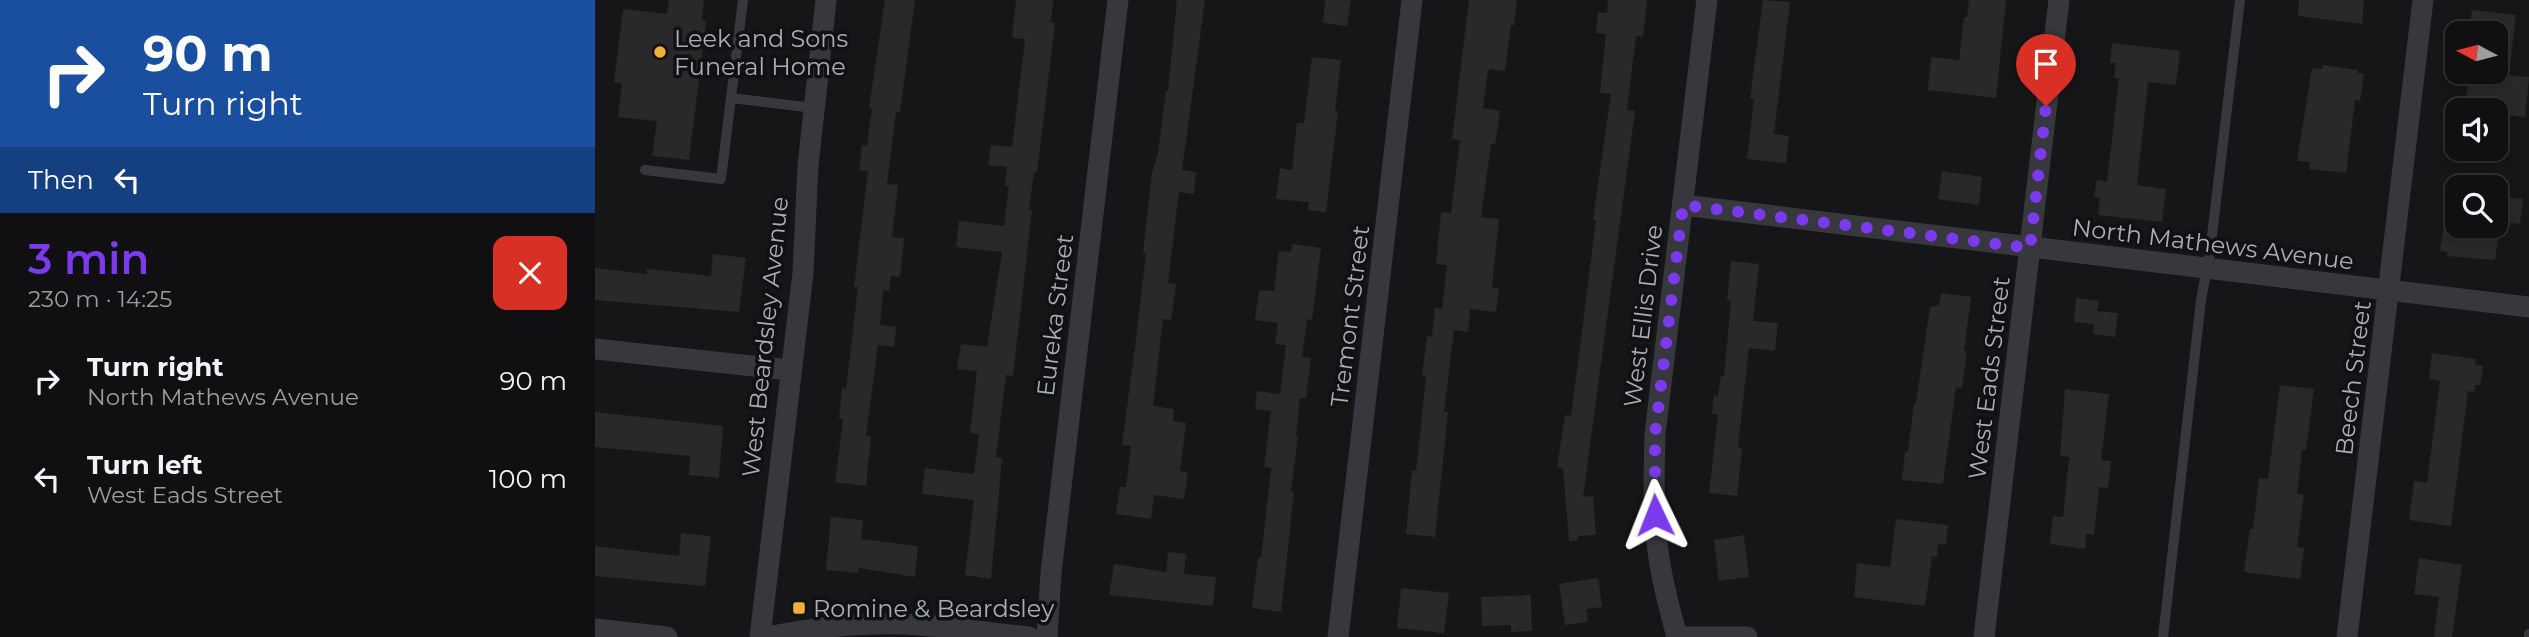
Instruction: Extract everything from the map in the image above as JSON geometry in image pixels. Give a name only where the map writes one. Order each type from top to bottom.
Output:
[{"type":"street","name":"West Beardsley Avenue","points":[[760,637],[803,273],[808,166],[826,0]]},
{"type":"street","name":"Eureka Street","points":[[1047,637],[1052,573],[1118,0]]},
{"type":"street","name":"Tremont Street","points":[[1338,637],[1412,0]]},
{"type":"street","name":"West Ellis Drive","points":[[1677,637],[1665,593],[1657,542],[1655,434],[1707,0]]},
{"type":"street","name":"West Eads Street","points":[[1984,637],[2059,0]]},
{"type":"street","name":"Beech Street","points":[[2347,637],[2423,0]]},
{"type":"street","name":"North Mathews Avenue","points":[[1683,205],[2529,307]]},
{"type":"street","points":[[595,349],[790,370]]},
{"type":"street","points":[[767,637],[837,626],[906,624],[1029,637]]},
{"type":"street","points":[[595,629],[667,637]]},
{"type":"street","points":[[1685,637],[1747,637]]},
{"type":"lane","points":[[645,170],[721,179],[743,0]]},
{"type":"lane","points":[[2163,637],[2240,0]]},
{"type":"lane","points":[[731,98],[814,108]]},
{"type":"building","name":"Leek and Sons Funeral Home","points":[[669,0],[704,0],[702,20],[706,21],[689,160],[652,156],[657,121],[618,117],[622,84],[614,82],[623,9],[667,14]]},
{"type":"building","points":[[885,0],[915,0],[887,184],[898,185],[892,237],[904,238],[900,277],[891,276],[889,291],[883,290],[880,325],[896,327],[894,347],[878,345],[866,436],[871,436],[866,486],[835,482],[843,419],[839,418],[842,388],[846,389],[858,287],[854,287],[868,171],[859,170],[862,145],[867,146],[872,109],[869,108]]},
{"type":"building","points":[[1016,0],[1053,0],[1051,22],[1055,23],[1037,173],[1034,172],[1029,209],[1032,210],[1013,376],[1006,375],[996,457],[1002,458],[991,579],[965,575],[974,500],[922,494],[925,468],[974,474],[979,434],[970,433],[977,371],[957,369],[961,344],[987,347],[1002,252],[956,247],[959,221],[1004,226],[1009,186],[1005,186],[1007,167],[988,165],[991,145],[1012,147],[1025,39],[1012,38]]},
{"type":"building","points":[[1177,0],[1205,0],[1182,170],[1196,172],[1194,194],[1179,192],[1168,283],[1176,284],[1171,320],[1163,319],[1153,406],[1174,409],[1173,421],[1186,423],[1180,471],[1188,472],[1184,499],[1154,495],[1151,519],[1116,514],[1120,487],[1126,487],[1131,446],[1122,445],[1146,253],[1143,253],[1152,173],[1158,153],[1166,90],[1168,91]]},
{"type":"building","points":[[1325,0],[1351,0],[1347,26],[1323,23]]},
{"type":"building","points":[[1469,0],[1517,0],[1505,71],[1488,71],[1483,108],[1500,111],[1495,144],[1491,144],[1481,217],[1499,219],[1492,287],[1499,288],[1496,312],[1470,309],[1468,332],[1454,330],[1444,412],[1448,412],[1435,537],[1406,534],[1412,470],[1416,471],[1426,377],[1422,376],[1427,336],[1432,337],[1435,308],[1442,309],[1447,265],[1436,264],[1441,212],[1451,213],[1460,140],[1452,139]]},
{"type":"building","points":[[1608,0],[1647,0],[1643,37],[1636,36],[1627,110],[1635,111],[1583,497],[1593,496],[1596,535],[1578,536],[1577,541],[1569,541],[1563,468],[1557,467],[1565,415],[1571,416],[1596,220],[1593,220],[1611,94],[1600,93],[1606,34],[1596,33],[1598,12],[1607,13]]},
{"type":"building","points":[[1763,0],[1790,2],[1774,134],[1789,136],[1786,163],[1747,159],[1754,99],[1750,98]]},
{"type":"building","points":[[1969,0],[2006,0],[1996,98],[1928,90],[1931,57],[1959,60],[1964,17],[1967,17]]},
{"type":"building","points":[[2299,0],[2364,0],[2362,24],[2298,16]]},
{"type":"building","points":[[2472,10],[2516,15],[2509,75],[2529,77],[2525,117],[2508,115],[2508,98],[2466,98],[2468,84],[2508,84],[2508,21],[2471,21]]},
{"type":"building","points":[[2112,43],[2180,51],[2176,85],[2148,82],[2137,185],[2166,189],[2162,222],[2098,215],[2100,198],[2094,197],[2097,180],[2107,182],[2119,78],[2114,78],[2116,63],[2110,63]]},
{"type":"building","points":[[1312,57],[1341,60],[1326,212],[1308,210],[1309,202],[1276,199],[1280,168],[1292,170],[1297,123],[1304,123]]},
{"type":"building","points":[[2323,65],[2358,70],[2358,73],[2364,74],[2360,101],[2355,100],[2346,173],[2309,169],[2310,162],[2297,161],[2312,68],[2322,69]]},
{"type":"building","points":[[1942,171],[1982,177],[1979,205],[1938,199]]},
{"type":"building","points":[[2508,198],[2523,199],[2520,224],[2508,223]]},
{"type":"building","points":[[2443,229],[2445,238],[2498,238],[2495,260],[2447,256],[2447,252],[2440,251]]},
{"type":"building","points":[[1292,244],[1321,248],[1312,320],[1307,319],[1302,357],[1311,358],[1306,398],[1300,398],[1291,491],[1294,492],[1281,612],[1252,608],[1258,558],[1261,558],[1271,468],[1264,467],[1271,411],[1255,409],[1257,391],[1280,394],[1286,345],[1275,344],[1278,323],[1255,320],[1259,290],[1274,291],[1279,251],[1291,252]]},
{"type":"building","points":[[713,254],[746,258],[739,312],[595,300],[595,268],[647,274],[647,269],[711,276]]},
{"type":"building","points":[[1731,261],[1759,264],[1753,321],[1778,323],[1775,351],[1749,348],[1738,447],[1742,448],[1737,496],[1709,493],[1718,415],[1712,414],[1714,395],[1718,396],[1721,376],[1724,376],[1731,301],[1727,300]]},
{"type":"building","points":[[1941,293],[1971,297],[1962,388],[1956,387],[1943,484],[1902,480],[1930,307],[1939,305]]},
{"type":"building","points":[[2076,298],[2099,301],[2097,311],[2118,313],[2115,337],[2093,334],[2094,324],[2074,322]]},
{"type":"building","points":[[2432,353],[2476,359],[2475,365],[2483,366],[2480,385],[2475,385],[2474,392],[2468,391],[2451,526],[2409,520],[2414,481],[2427,483],[2440,381],[2429,379]]},
{"type":"building","points":[[2280,385],[2314,389],[2297,494],[2304,495],[2297,547],[2304,548],[2300,579],[2244,572],[2250,529],[2253,529],[2259,478],[2268,479]]},
{"type":"building","points":[[2065,389],[2109,394],[2101,460],[2111,461],[2108,488],[2099,487],[2094,535],[2086,534],[2085,549],[2050,544],[2053,516],[2063,517],[2069,457],[2060,456]]},
{"type":"building","points":[[595,412],[723,426],[719,478],[689,475],[690,456],[595,447]]},
{"type":"building","points":[[831,517],[863,520],[861,539],[918,546],[915,577],[859,568],[858,573],[826,570]]},
{"type":"building","points":[[1896,519],[1948,525],[1946,545],[1938,544],[1937,557],[1932,556],[1925,606],[1854,597],[1857,563],[1890,567]]},
{"type":"building","points":[[681,533],[711,536],[705,586],[595,576],[595,546],[679,556]]},
{"type":"building","points":[[1744,535],[1749,577],[1719,581],[1714,540]]},
{"type":"building","points":[[1168,552],[1186,554],[1184,574],[1216,577],[1213,606],[1109,595],[1114,564],[1166,572]]},
{"type":"building","points":[[2419,558],[2462,565],[2452,637],[2434,637],[2439,597],[2414,594]]},
{"type":"building","points":[[1598,578],[1602,607],[1586,609],[1588,622],[1565,625],[1559,584]]},
{"type":"building","points":[[1401,588],[1449,593],[1444,633],[1397,628]]},
{"type":"building","points":[[1531,595],[1532,631],[1511,632],[1511,625],[1482,626],[1481,597]]},
{"type":"place","name":"Leek and Sons Funeral Home","points":[[660,52]]},
{"type":"place","name":"Romine & Beardsley","points":[[799,608]]},
{"type":"route","points":[[1655,515],[1655,434],[1683,205],[2030,248],[2046,106]]}]
